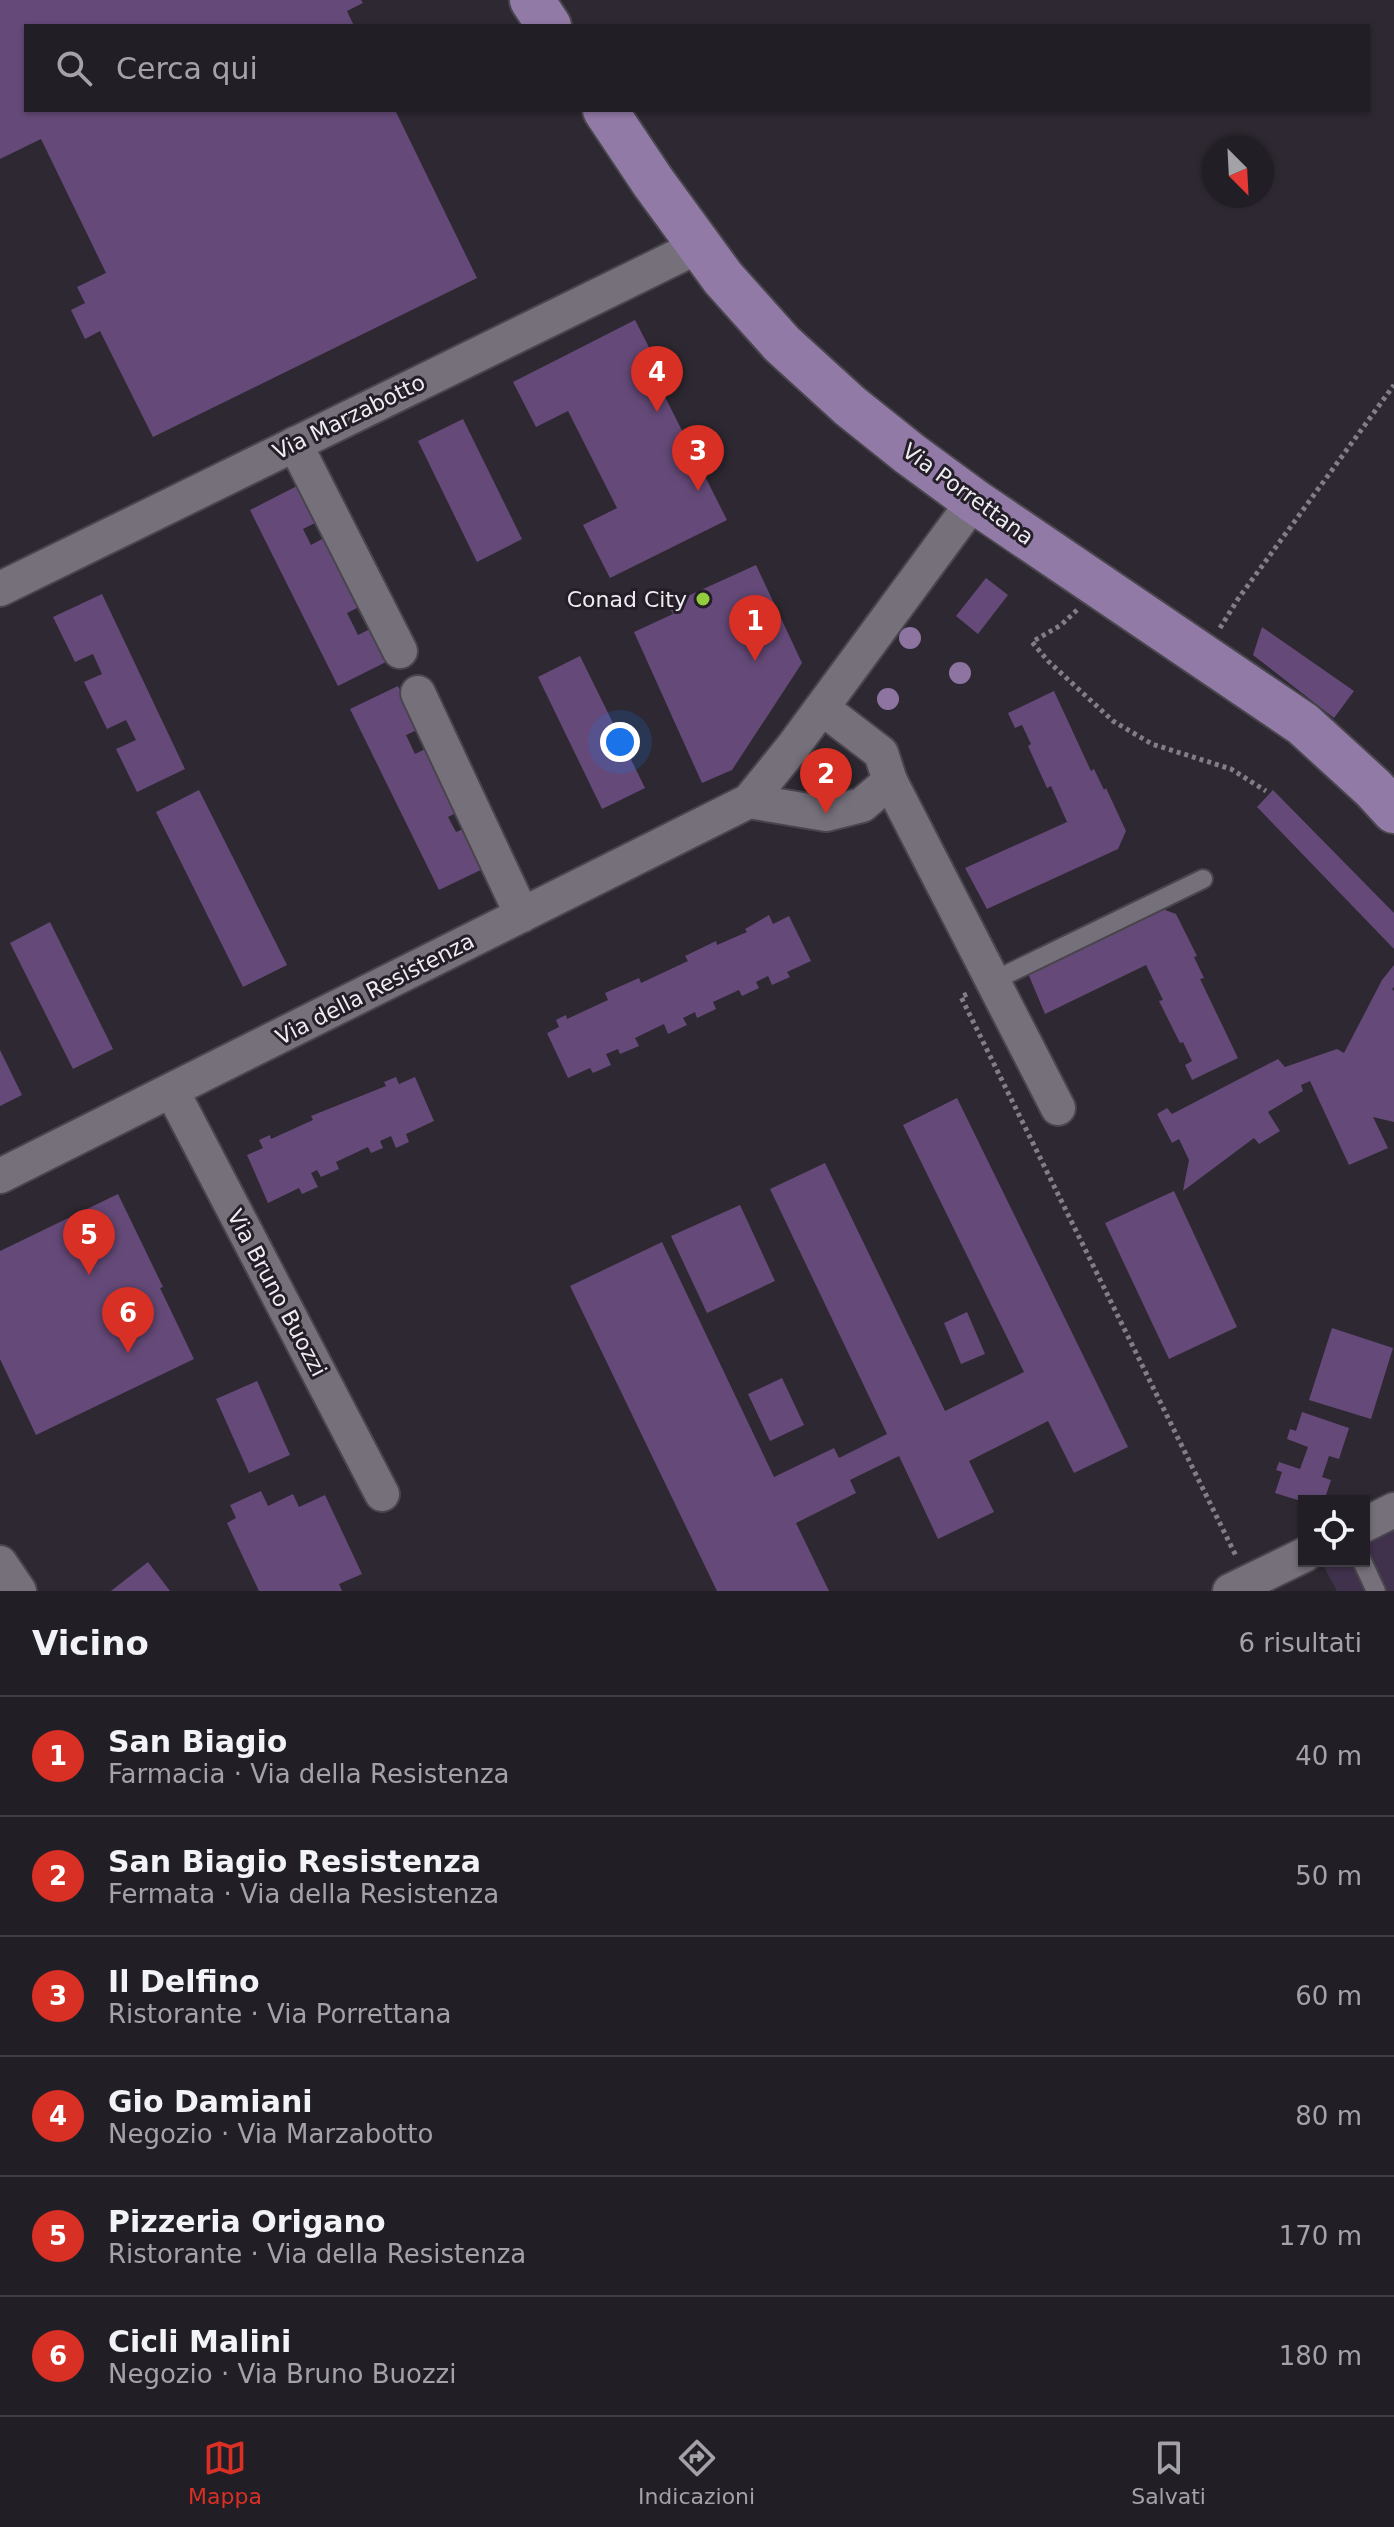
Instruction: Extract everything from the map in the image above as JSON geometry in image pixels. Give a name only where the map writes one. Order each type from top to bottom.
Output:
[{"type":"main road","points":[[532,0],[548,24]]},
{"type":"main road","name":"Via Porrettana","points":[[606,112],[699,246],[751,312],[850,406],[974,501],[1303,724],[1394,811]]},
{"type":"street","name":"Via Marzabotto","points":[[0,589],[699,246]]},
{"type":"street","points":[[295,444],[400,651]]},
{"type":"street","name":"Via della Resistenza","points":[[0,1176],[749,801],[822,708],[974,501]]},
{"type":"street","points":[[418,693],[522,915]]},
{"type":"street","points":[[822,708],[881,753],[890,781],[1058,1108]]},
{"type":"street","points":[[749,801],[826,814],[862,805],[890,781]]},
{"type":"street","name":"Via Bruno Buozzi","points":[[172,1091],[382,1494]]},
{"type":"street","points":[[1370,1522],[1394,1510]]},
{"type":"street","points":[[1240,1586],[1298,1558]]},
{"type":"street","points":[[0,1563],[19,1591]]},
{"type":"lane","points":[[993,981],[1203,879]]},
{"type":"lane","points":[[1365,1567],[1376,1591]]},
{"type":"path","points":[[1215,636],[1238,599],[1394,385]]},
{"type":"path","points":[[1081,606],[1061,625],[1032,642],[1048,661],[1113,721],[1152,744],[1231,769],[1266,791]]},
{"type":"path","points":[[993,981],[961,997],[1240,1586]]},
{"type":"shaded area","points":[[1394,1528],[1394,1591],[1337,1591],[1324,1567],[1370,1567],[1370,1540]]},
{"type":"building","points":[[0,0],[361,0],[363,3],[347,11],[353,24],[24,24],[24,112],[396,112],[477,278],[153,437],[100,331],[85,339],[71,310],[85,303],[77,287],[106,273],[41,139],[0,159]]},
{"type":"building","points":[[635,320],[658,365],[651,369],[727,520],[610,578],[583,525],[617,508],[568,411],[536,427],[513,382]]},
{"type":"building","points":[[463,419],[522,539],[477,562],[418,441]]},
{"type":"building","points":[[299,485],[317,522],[303,529],[311,545],[324,538],[359,607],[347,613],[358,635],[370,629],[386,662],[338,686],[250,510]]},
{"type":"building","points":[[756,565],[802,663],[732,770],[702,783],[634,632],[673,614],[668,605]]},
{"type":"building","points":[[986,578],[1008,595],[978,634],[956,616]]},
{"type":"building","points":[[102,594],[185,769],[137,792],[116,749],[136,740],[126,720],[107,729],[84,682],[102,674],[93,654],[75,662],[53,617]]},
{"type":"building","points":[[1262,627],[1354,691],[1334,718],[1253,655]]},
{"type":"building","points":[[580,656],[645,788],[602,809],[538,677]]},
{"type":"building","points":[[398,686],[419,729],[406,735],[415,754],[429,747],[460,811],[448,817],[456,832],[468,827],[487,867],[439,890],[350,709]]},
{"type":"building","points":[[1054,691],[1091,771],[1094,769],[1104,790],[1106,788],[1126,831],[1118,849],[987,909],[965,868],[1067,822],[1051,786],[1047,788],[1022,725],[1015,728],[1008,713]]},
{"type":"building","points":[[199,790],[287,965],[243,987],[156,812]]},
{"type":"building","points":[[1273,790],[1394,913],[1394,949],[1257,807]]},
{"type":"building","points":[[1157,907],[1176,914],[1197,956],[1194,957],[1204,978],[1200,979],[1238,1058],[1192,1080],[1185,1065],[1192,1061],[1159,1001],[1163,1000],[1146,965],[1045,1014],[1027,971]]},
{"type":"building","points":[[769,915],[773,924],[789,916],[811,961],[787,972],[790,977],[772,985],[768,976],[756,982],[759,988],[742,996],[739,990],[713,1002],[716,1009],[697,1018],[695,1012],[683,1018],[687,1025],[668,1034],[664,1024],[635,1038],[639,1046],[620,1054],[618,1049],[606,1054],[611,1065],[593,1073],[590,1068],[568,1078],[547,1033],[559,1027],[556,1020],[566,1015],[567,1019],[608,1000],[605,993],[639,978],[641,983],[688,961],[685,956],[716,941],[717,945],[747,932],[745,929]]},
{"type":"building","points":[[50,922],[113,1049],[73,1069],[10,943]]},
{"type":"building","points":[[1394,965],[1394,1122],[1373,1117],[1388,1148],[1349,1165],[1310,1081],[1301,1085],[1303,1091],[1268,1112],[1280,1131],[1259,1144],[1254,1138],[1183,1191],[1189,1160],[1179,1139],[1172,1143],[1157,1114],[1167,1108],[1172,1114],[1278,1059],[1285,1067],[1337,1049],[1344,1053],[1382,980]]},
{"type":"building","points":[[0,1050],[22,1095],[0,1106]]},
{"type":"building","points":[[396,1077],[399,1084],[415,1077],[434,1121],[406,1134],[409,1142],[396,1148],[391,1136],[380,1141],[383,1148],[371,1153],[368,1147],[336,1162],[339,1169],[321,1177],[317,1170],[311,1173],[318,1187],[302,1194],[299,1188],[268,1203],[247,1155],[263,1148],[259,1140],[270,1135],[271,1139],[313,1120],[311,1116],[386,1086],[384,1082]]},
{"type":"building","points":[[957,1098],[1128,1447],[1074,1473],[1048,1421],[969,1461],[994,1512],[938,1539],[899,1456],[850,1480],[856,1493],[796,1523],[829,1591],[717,1591],[570,1286],[662,1242],[774,1477],[834,1448],[839,1458],[887,1434],[770,1189],[825,1163],[945,1411],[1024,1372],[903,1125]]},
{"type":"building","points":[[1174,1191],[1237,1327],[1169,1359],[1105,1223]]},
{"type":"building","points":[[118,1194],[194,1359],[36,1435],[0,1359],[0,1251]]},
{"type":"building","points":[[740,1205],[775,1281],[707,1313],[671,1236]]},
{"type":"building","points":[[967,1312],[985,1354],[961,1364],[944,1323]]},
{"type":"building","points":[[1332,1328],[1393,1348],[1371,1419],[1309,1400]]},
{"type":"building","points":[[782,1378],[804,1425],[770,1441],[748,1394]]},
{"type":"building","points":[[257,1381],[290,1455],[249,1473],[216,1399]]},
{"type":"building","points":[[1302,1412],[1349,1428],[1339,1459],[1329,1456],[1322,1477],[1331,1480],[1326,1495],[1298,1495],[1298,1500],[1275,1493],[1282,1472],[1276,1470],[1279,1462],[1300,1469],[1308,1447],[1287,1439],[1290,1429],[1296,1431]]},
{"type":"building","points":[[261,1491],[268,1506],[293,1494],[299,1507],[325,1495],[362,1574],[339,1584],[342,1591],[259,1591],[227,1523],[236,1518],[230,1505]]},
{"type":"building","points":[[148,1562],[170,1591],[111,1591]]},
{"type":"place","name":"Gio Damiani","points":[[657,412]]},
{"type":"place","name":"Il Delfino","points":[[698,491]]},
{"type":"place","name":"Conad City","points":[[703,599]]},
{"type":"place","name":"San Biagio","points":[[755,661]]},
{"type":"place","name":"San Biagio Resistenza","points":[[826,814]]},
{"type":"place","name":"Pizzeria Origano","points":[[89,1275]]},
{"type":"place","name":"Cicli Malini","points":[[128,1353]]}]
